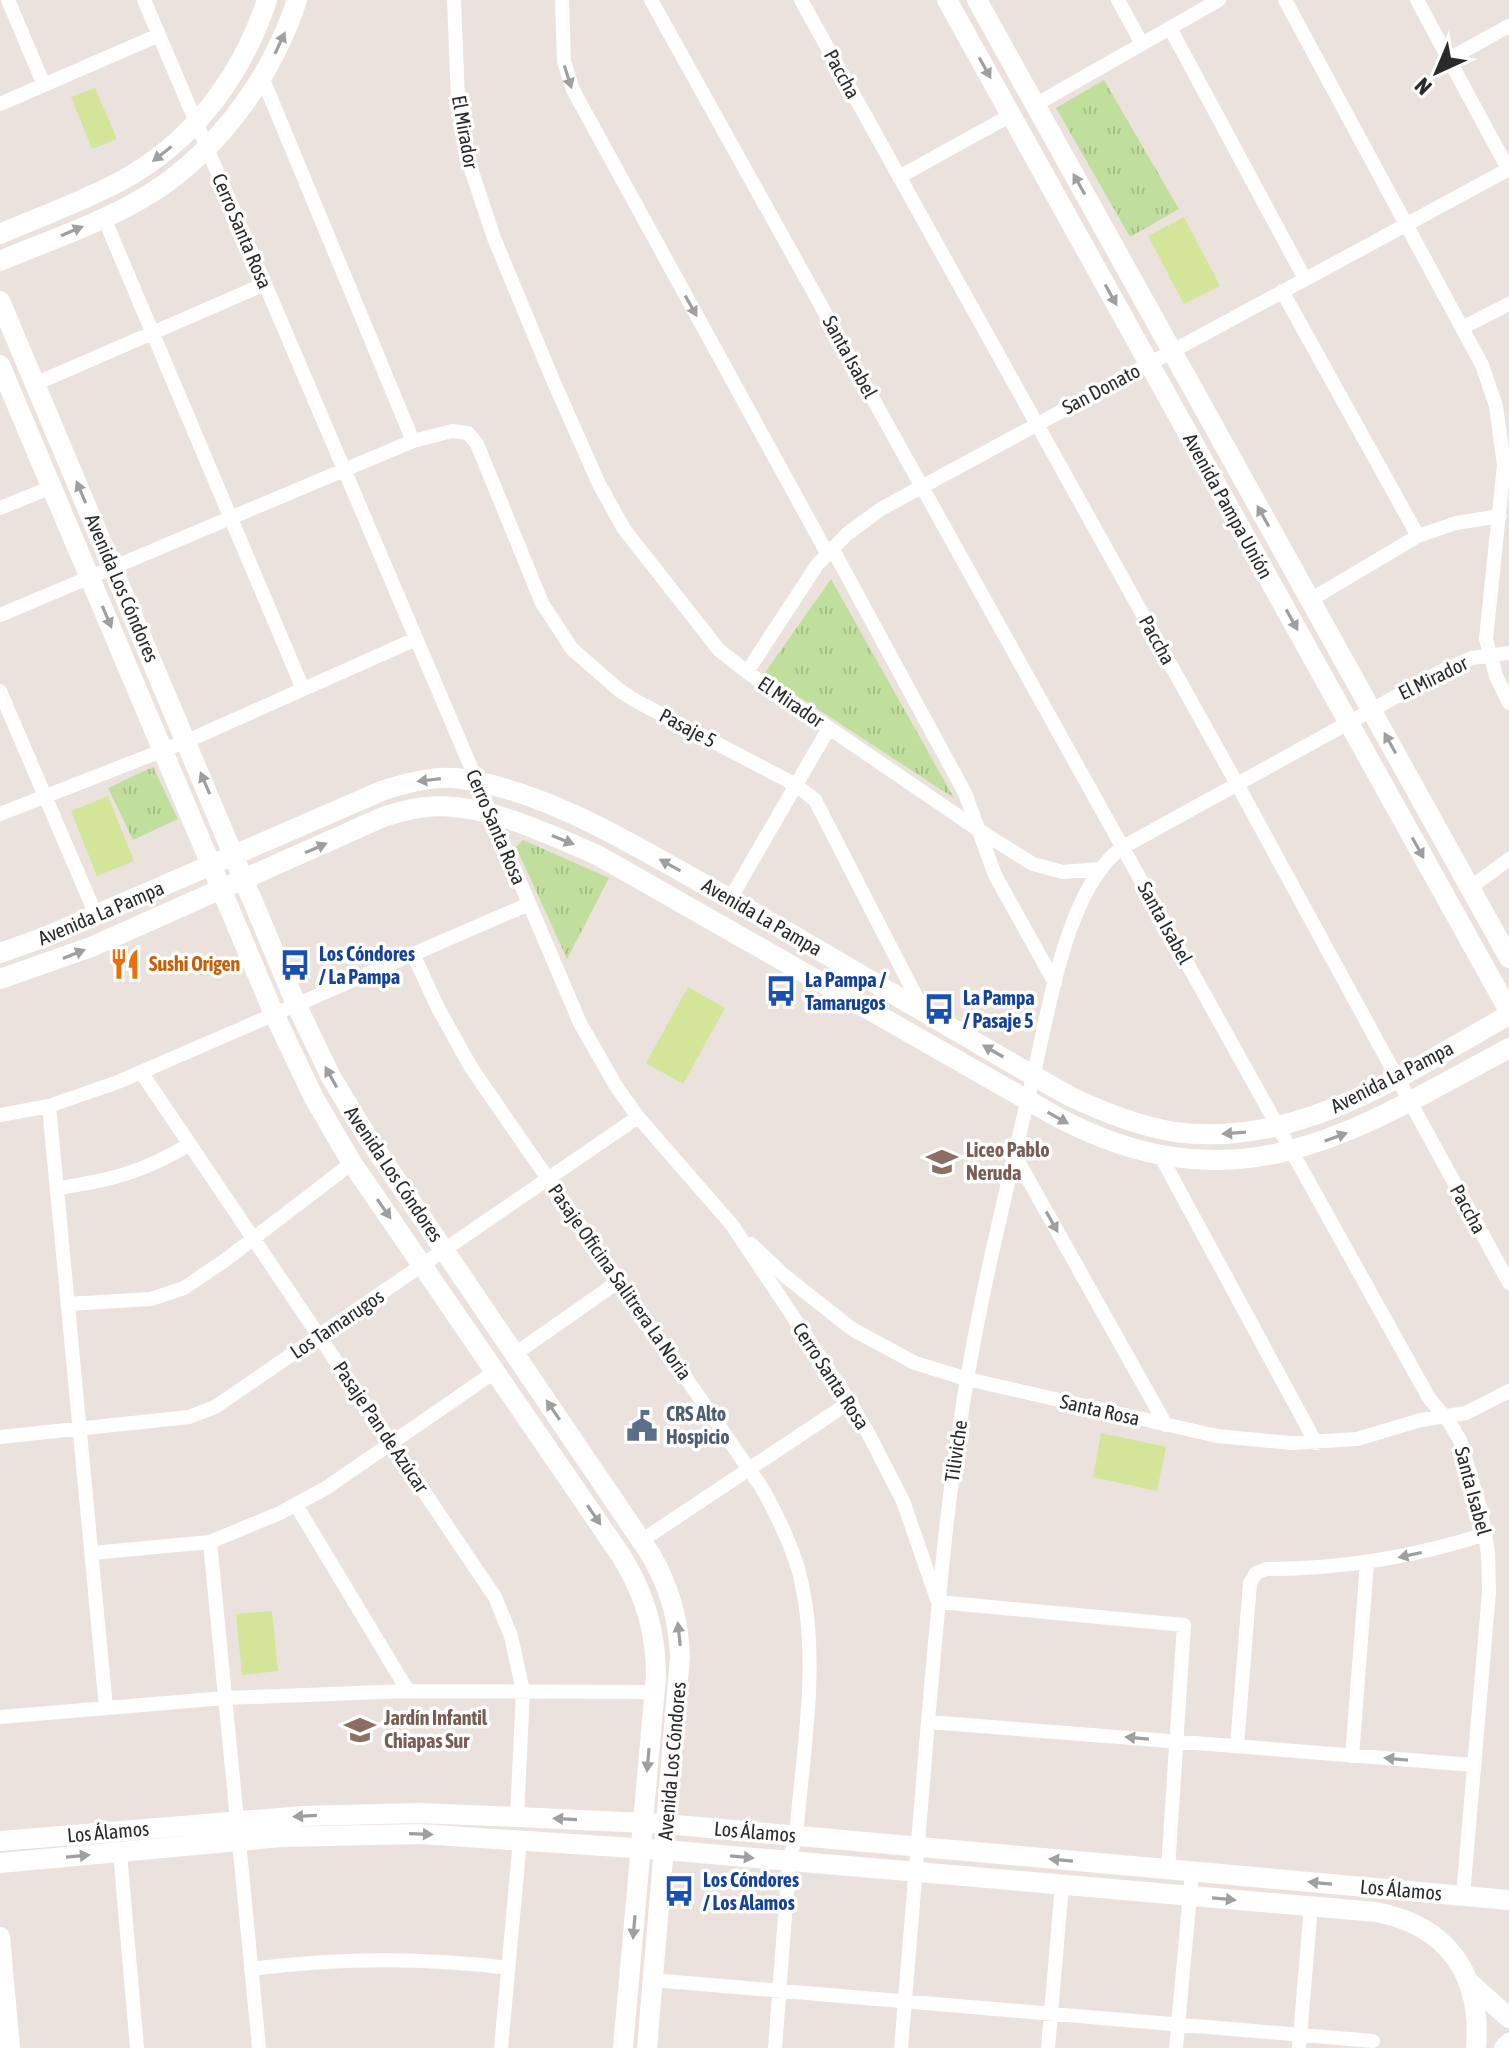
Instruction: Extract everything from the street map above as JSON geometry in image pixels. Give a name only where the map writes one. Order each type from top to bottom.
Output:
[{"type":"street","points":[[8,0],[44,85]]},
{"type":"street","name":"Cerro Santa Rosa","points":[[144,0],[580,1023],[616,1086],[638,1117],[732,1225],[850,1402],[903,1501],[938,1602]]},
{"type":"street","points":[[0,234],[98,192],[133,174],[167,151],[214,103],[243,57],[267,0]]},
{"type":"street","points":[[0,261],[104,218],[153,192],[207,147],[236,115],[262,77],[283,37],[297,0]]},
{"type":"street","name":"El Mirador","points":[[454,0],[458,99],[473,178],[494,238],[552,378],[599,484],[624,529],[719,650],[980,831],[1042,868],[1063,872],[1099,869],[1123,847],[1459,663],[1489,654],[1509,653]]},
{"type":"street","points":[[562,0],[564,61],[573,90],[965,793],[995,875],[1055,983]]},
{"type":"street","name":"Santa Isabel","points":[[651,0],[1429,1398],[1456,1433],[1468,1464],[1486,1534],[1489,1592],[1463,1896]]},
{"type":"street","name":"Paccha","points":[[801,0],[1237,784],[1509,1283]]},
{"type":"street","name":"Avenida Pampa Unión","points":[[947,0],[1509,1013]]},
{"type":"street","name":"Avenida Pampa Unión","points":[[977,0],[1509,958]]},
{"type":"street","points":[[1118,0],[1142,44]]},
{"type":"street","points":[[1035,105],[1219,0]]},
{"type":"street","points":[[1285,0],[1490,385],[1501,427],[1504,465],[1487,624],[1489,654],[1509,703]]},
{"type":"street","points":[[1417,0],[1508,169]]},
{"type":"street","points":[[1449,59],[1509,26]]},
{"type":"street","points":[[1170,28],[1305,279]]},
{"type":"street","points":[[0,104],[159,35]]},
{"type":"street","points":[[0,615],[413,441],[262,77]]},
{"type":"street","points":[[899,177],[1011,115]]},
{"type":"street","name":"San Donato","points":[[747,672],[804,583],[830,551],[881,509],[1508,169]]},
{"type":"street","points":[[104,218],[303,689]]},
{"type":"street","points":[[35,384],[265,284]]},
{"type":"street","points":[[1282,291],[1418,536]]},
{"type":"street","name":"Avenida Los Cóndores","points":[[0,301],[296,1004],[331,1077],[641,1541],[668,1587],[680,1639],[679,1675],[647,2048]]},
{"type":"street","points":[[1462,328],[1509,304]]},
{"type":"street","name":"Avenida Los Cóndores","points":[[0,365],[274,1014],[314,1098],[352,1163],[496,1371],[640,1588],[654,1640],[655,1692],[623,2048]]},
{"type":"street","name":"Pasaje 5","points":[[413,441],[452,431],[468,433],[477,444],[542,603],[572,649],[636,701],[796,785],[815,800],[923,1010]]},
{"type":"street","points":[[0,508],[52,487]]},
{"type":"street","points":[[1310,600],[1418,536],[1456,523],[1500,516]]},
{"type":"street","points":[[0,814],[187,741],[416,639]]},
{"type":"street","points":[[0,691],[96,915]]},
{"type":"street","points":[[730,899],[829,728]]},
{"type":"street","name":"Avenida La Pampa","points":[[0,953],[96,915],[384,790],[434,779],[477,782],[578,818],[632,844],[1033,1075],[1098,1109],[1155,1128],[1227,1134],[1279,1126],[1328,1111],[1509,1013]]},
{"type":"street","name":"Avenida La Pampa","points":[[0,979],[80,951],[383,817],[425,807],[457,807],[564,840],[632,873],[1059,1118],[1100,1138],[1160,1155],[1221,1160],[1293,1151],[1356,1129],[1509,1048]]},
{"type":"street","points":[[1470,888],[1509,859]]},
{"type":"street","name":"Tiliviche","points":[[901,2048],[938,1602],[967,1379],[1014,1154],[1055,983],[1074,922],[1099,869]]},
{"type":"street","points":[[0,1115],[49,1106],[141,1072],[529,904]]},
{"type":"street","name":"Pasaje Oficina Salitrera La Noria","points":[[413,954],[438,1008],[472,1069],[750,1469],[772,1506],[799,1572],[806,1614],[809,1673],[796,1836],[789,1862],[775,2048]]},
{"type":"street","name":"Pasaje Pan de Azúcar","points":[[141,1072],[495,1597],[517,1654],[523,1691],[517,1817]]},
{"type":"street","points":[[49,1106],[106,1708]]},
{"type":"street","name":"Los Tamarugos","points":[[0,1437],[189,1417],[201,1413],[227,1399],[638,1117]]},
{"type":"street","points":[[57,1188],[127,1176],[157,1164],[190,1144]]},
{"type":"street","points":[[1014,1154],[1166,1425]]},
{"type":"street","points":[[1160,1155],[1316,1443]]},
{"type":"street","points":[[68,1304],[151,1299],[169,1294],[198,1279],[352,1163]]},
{"type":"street","name":"Santa Rosa","points":[[732,1225],[785,1276],[852,1329],[915,1363],[967,1379],[1166,1425],[1243,1440],[1316,1443],[1357,1439],[1421,1420],[1466,1413],[1509,1391]]},
{"type":"street","points":[[515,1354],[619,1281]]},
{"type":"street","points":[[92,1553],[210,1542],[296,1505],[326,1488],[496,1371]]},
{"type":"street","points":[[641,1541],[850,1402]]},
{"type":"street","points":[[296,1505],[408,1691]]},
{"type":"street","points":[[1237,1746],[1252,1578],[1267,1569],[1367,1563],[1424,1552],[1486,1534]]},
{"type":"street","points":[[210,1542],[237,1820]]},
{"type":"street","points":[[1352,1756],[1367,1563]]},
{"type":"street","points":[[938,1602],[1184,1625],[1168,1869]]},
{"type":"street","points":[[0,1717],[225,1698],[408,1691],[655,1692]]},
{"type":"street","points":[[928,1722],[1474,1765]]},
{"type":"street","name":"Los Álamos","points":[[0,1841],[237,1820],[381,1813],[517,1817],[643,1822],[1509,1900]]},
{"type":"street","name":"Los Álamos","points":[[0,1863],[239,1841],[420,1834],[664,1850],[1376,1912],[1408,1921],[1448,1948],[1471,1984],[1509,2018]]},
{"type":"street","points":[[501,2048],[520,1840]]},
{"type":"street","points":[[239,1841],[259,2048]]},
{"type":"street","points":[[120,1853],[137,2048]]},
{"type":"street","points":[[1176,2048],[1192,1872]]},
{"type":"street","points":[[1048,2048],[1062,1885]]},
{"type":"street","points":[[1299,2042],[1311,1906]]},
{"type":"street","points":[[0,1937],[10,2048]]},
{"type":"street","points":[[251,1969],[319,1961],[374,1959],[449,1961],[508,1968]]},
{"type":"street","points":[[652,1980],[1178,2025],[1299,2042],[1373,2041]]},
{"type":"street","name":"Los Álamos","points":[[1471,1984],[1477,2017],[1476,2048]]},
{"type":"street","points":[[1504,2048],[1509,2043]]},
{"type":"green space","points":[[1104,80],[1179,209],[1130,237],[1056,108]]},
{"type":"green space","points":[[95,88],[117,139],[92,149],[71,97]]},
{"type":"green space","points":[[1184,217],[1220,286],[1184,304],[1148,236]]},
{"type":"green space","points":[[831,579],[954,798],[764,674]]},
{"type":"green space","points":[[153,767],[178,819],[133,840],[108,788]]},
{"type":"green space","points":[[108,796],[134,861],[97,876],[71,811]]},
{"type":"green space","points":[[523,840],[609,878],[567,959],[516,847]]},
{"type":"green space","points":[[688,987],[725,1008],[683,1084],[646,1063]]},
{"type":"green space","points":[[1101,1433],[1166,1447],[1157,1491],[1093,1477]]},
{"type":"green space","points":[[272,1611],[278,1671],[242,1675],[236,1614]]},
{"type":"place","name":"Sushi Origen","points":[[125,964]]},
{"type":"place","name":"Los Cóndores / La Pampa","points":[[295,965]]},
{"type":"place","name":"La Pampa / Tamarugos","points":[[781,991]]},
{"type":"place","name":"La Pampa / Pasaje 5","points":[[939,1009]]},
{"type":"place","name":"Liceo Pablo Neruda","points":[[942,1162]]},
{"type":"place","name":"CRS Alto Hospicio","points":[[642,1426]]},
{"type":"place","name":"Jardín Infantil Chiapas Sur","points":[[360,1730]]},
{"type":"place","name":"Los Cóndores / Los Alamos","points":[[679,1891]]}]
